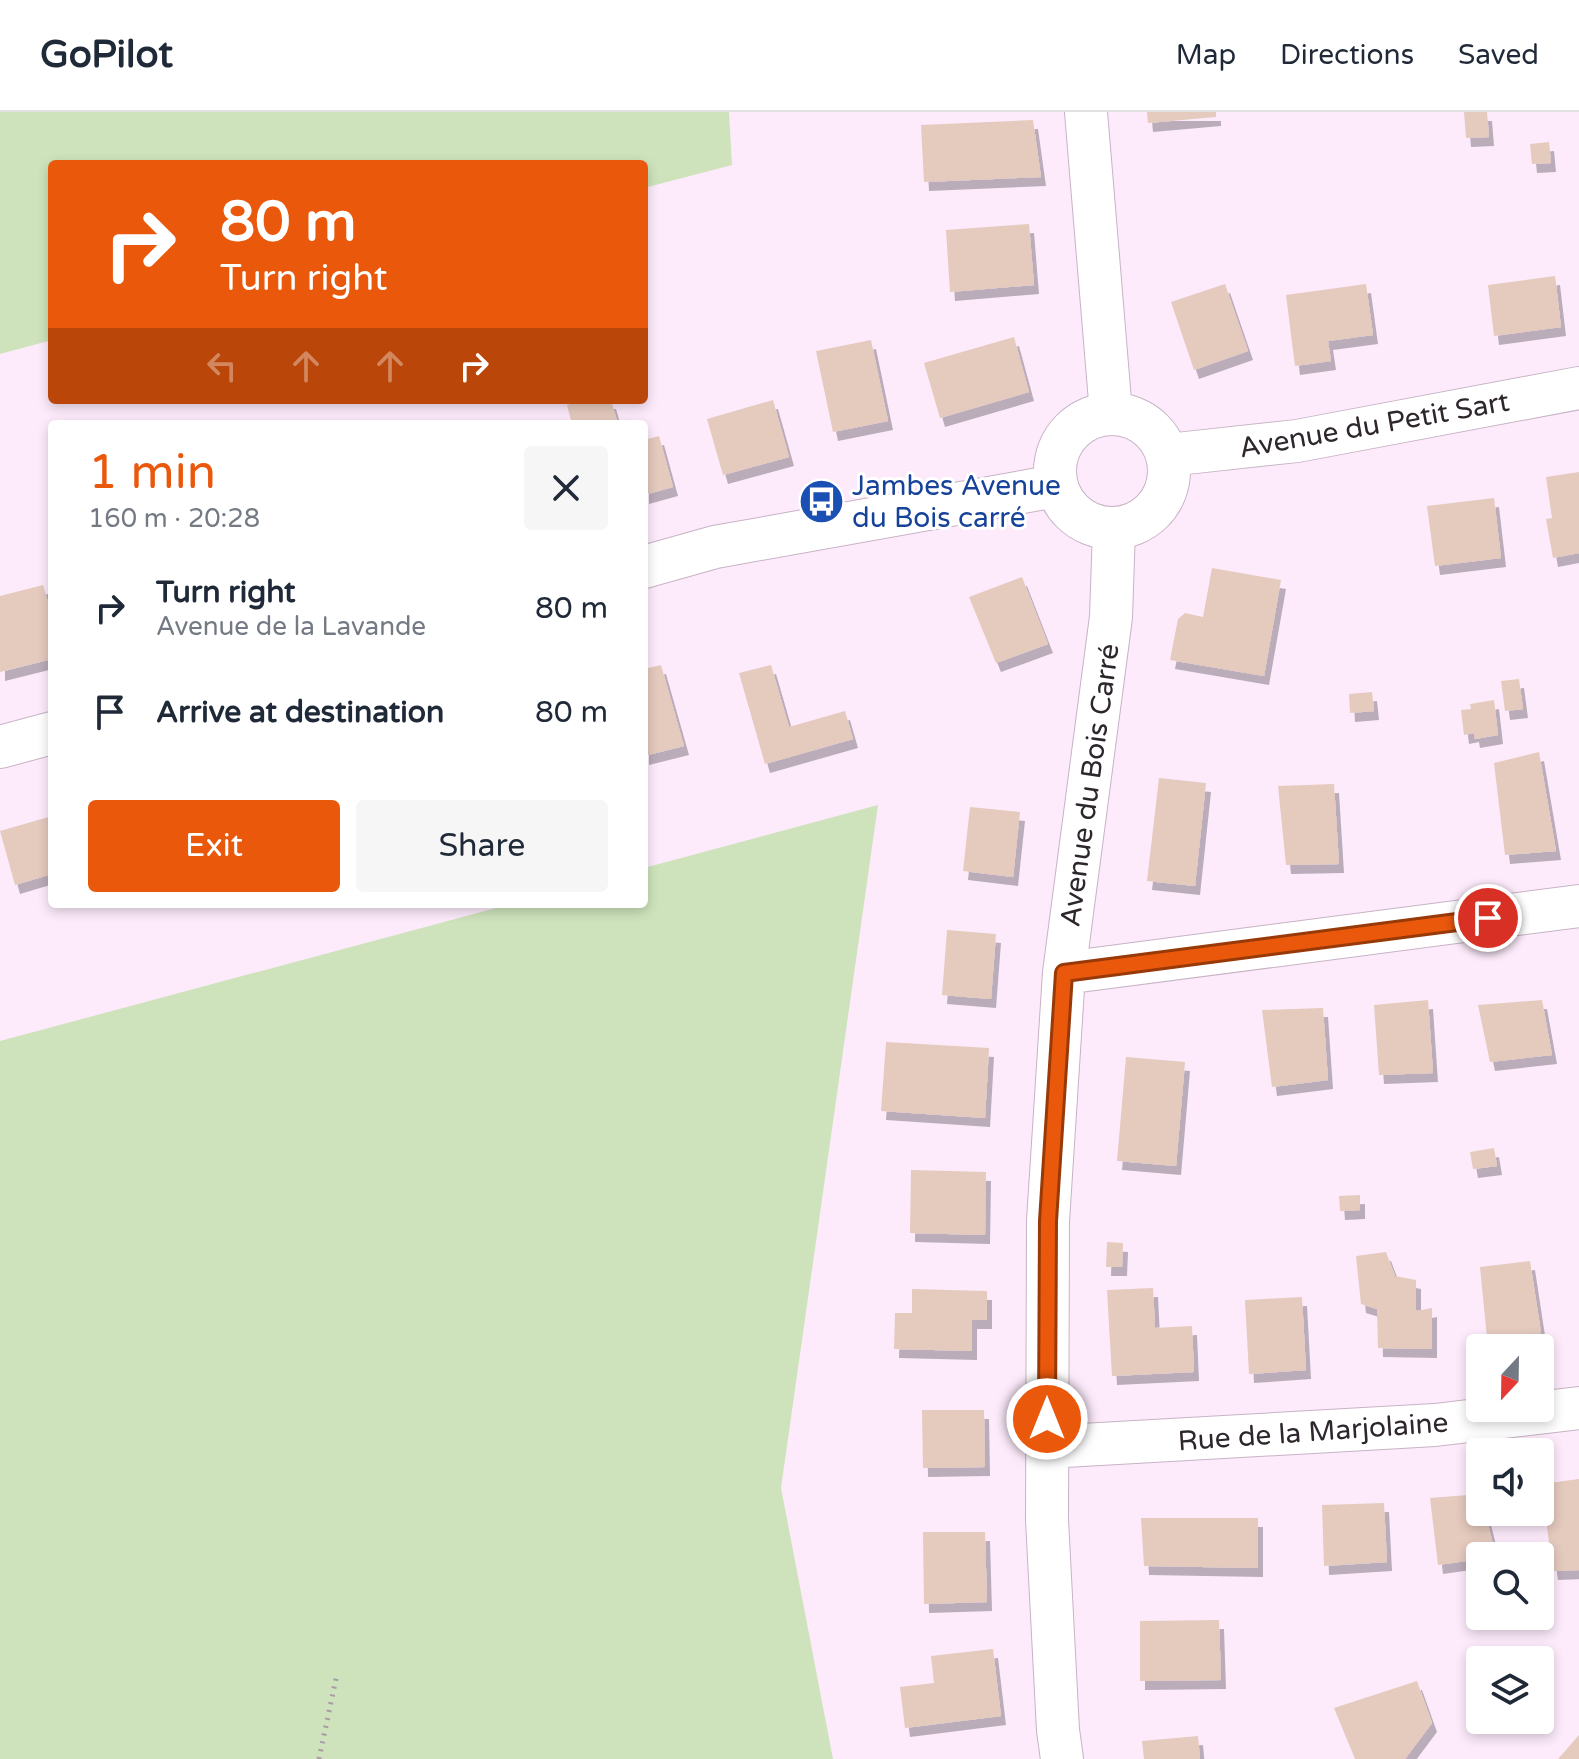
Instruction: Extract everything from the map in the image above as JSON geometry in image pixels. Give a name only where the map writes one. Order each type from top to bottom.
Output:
[{"type":"street","points":[[1086,112],[1111,413]]},
{"type":"street","name":"Avenue du Petit Sart","points":[[1168,455],[1297,441],[1579,388]]},
{"type":"street","points":[[1111,413],[1136,418],[1156,433],[1168,455],[1167,489],[1147,518],[1114,529],[1089,524],[1068,508],[1056,486],[1057,451],[1078,424],[1111,413]]},
{"type":"street","points":[[648,566],[715,547],[1056,486]]},
{"type":"street","name":"Avenue du Bois Carré","points":[[1062,1759],[1047,1520],[1048,1221],[1064,973],[1111,617],[1114,529]]},
{"type":"street","points":[[0,747],[48,734]]},
{"type":"street","points":[[1064,973],[1579,906]]},
{"type":"street","name":"Rue de la Marjolaine","points":[[1047,1447],[1435,1425],[1579,1408]]},
{"type":"path","points":[[319,1759],[337,1674]]},
{"type":"green space","points":[[0,112],[729,112],[732,165],[648,187],[648,160],[48,160],[48,341],[0,354]]},
{"type":"green space","points":[[878,805],[781,1488],[833,1759],[0,1759],[0,1041],[496,908],[648,908],[648,867]]},
{"type":"building","points":[[1147,112],[1216,112],[1216,117],[1148,123]]},
{"type":"building","points":[[1464,112],[1487,112],[1489,137],[1466,138]]},
{"type":"building","points":[[1033,120],[1041,177],[924,182],[921,125]]},
{"type":"building","points":[[1549,142],[1551,163],[1532,164],[1530,144]]},
{"type":"building","points":[[1029,224],[1034,285],[950,292],[946,230]]},
{"type":"building","points":[[1555,276],[1561,327],[1494,336],[1488,285]]},
{"type":"building","points":[[1225,284],[1248,351],[1194,370],[1171,302]]},
{"type":"building","points":[[1366,284],[1373,335],[1328,341],[1331,361],[1295,366],[1286,295]]},
{"type":"building","points":[[1014,337],[1029,392],[940,418],[924,363]]},
{"type":"building","points":[[871,340],[888,421],[833,432],[816,351]]},
{"type":"building","points":[[773,400],[789,457],[723,475],[707,419]]},
{"type":"building","points":[[612,404],[617,420],[571,420],[567,405]]},
{"type":"building","points":[[659,436],[673,487],[648,494],[648,439]]},
{"type":"building","points":[[1579,472],[1579,553],[1553,558],[1546,519],[1552,518],[1546,477]]},
{"type":"building","points":[[1494,498],[1501,558],[1435,566],[1427,506]]},
{"type":"building","points":[[1212,568],[1281,580],[1264,676],[1170,660],[1178,619],[1185,613],[1203,617]]},
{"type":"building","points":[[1022,577],[1048,644],[996,663],[969,597]]},
{"type":"building","points":[[43,585],[48,602],[48,660],[0,672],[0,596]]},
{"type":"building","points":[[661,665],[684,746],[648,755],[648,668]]},
{"type":"building","points":[[771,665],[789,727],[845,711],[853,739],[765,764],[739,673]]},
{"type":"building","points":[[1519,679],[1523,709],[1505,711],[1501,681]]},
{"type":"building","points":[[1372,692],[1374,711],[1350,713],[1349,694]]},
{"type":"building","points":[[1494,700],[1498,735],[1475,739],[1474,733],[1464,735],[1461,710],[1471,709],[1470,704]]},
{"type":"building","points":[[1539,752],[1556,851],[1505,855],[1494,763]]},
{"type":"building","points":[[1159,778],[1206,783],[1195,886],[1147,881]]},
{"type":"building","points":[[1334,784],[1339,864],[1286,865],[1278,786]]},
{"type":"building","points":[[970,807],[1020,812],[1013,877],[963,871]]},
{"type":"building","points":[[48,817],[48,875],[15,885],[0,831]]},
{"type":"building","points":[[947,930],[996,934],[991,999],[942,995]]},
{"type":"building","points":[[1428,1000],[1433,1073],[1379,1075],[1374,1005]]},
{"type":"building","points":[[1542,1000],[1552,1055],[1490,1062],[1478,1005]]},
{"type":"building","points":[[1323,1008],[1328,1080],[1272,1087],[1262,1010]]},
{"type":"building","points":[[886,1042],[989,1048],[985,1118],[881,1111]]},
{"type":"building","points":[[1126,1057],[1185,1062],[1176,1166],[1117,1161]]},
{"type":"building","points":[[1494,1148],[1497,1166],[1473,1169],[1470,1152]]},
{"type":"building","points":[[911,1170],[986,1172],[985,1235],[910,1233]]},
{"type":"building","points":[[1360,1195],[1360,1210],[1340,1211],[1339,1196]]},
{"type":"building","points":[[1107,1242],[1123,1243],[1122,1267],[1106,1267]]},
{"type":"building","points":[[1386,1252],[1395,1276],[1416,1280],[1416,1311],[1432,1308],[1432,1349],[1378,1348],[1377,1309],[1361,1304],[1356,1256]]},
{"type":"building","points":[[1530,1261],[1541,1333],[1487,1334],[1480,1267]]},
{"type":"building","points":[[1153,1288],[1155,1328],[1192,1326],[1194,1372],[1112,1376],[1107,1290]]},
{"type":"building","points":[[912,1289],[987,1291],[987,1320],[972,1320],[972,1351],[894,1349],[895,1313],[912,1313]]},
{"type":"building","points":[[1302,1297],[1306,1370],[1249,1374],[1245,1300]]},
{"type":"building","points":[[922,1410],[984,1410],[985,1467],[923,1468]]},
{"type":"building","points":[[1579,1479],[1579,1570],[1554,1571],[1554,1542],[1549,1542],[1547,1526],[1554,1526],[1554,1482]]},
{"type":"building","points":[[1466,1495],[1466,1526],[1488,1526],[1492,1542],[1466,1542],[1466,1561],[1438,1565],[1430,1498]]},
{"type":"building","points":[[1384,1503],[1387,1562],[1324,1566],[1322,1505]]},
{"type":"building","points":[[1141,1518],[1258,1518],[1258,1568],[1144,1566]]},
{"type":"building","points":[[923,1532],[985,1532],[987,1602],[924,1604]]},
{"type":"building","points":[[1219,1620],[1221,1680],[1140,1681],[1140,1621]]},
{"type":"building","points":[[993,1649],[1001,1716],[905,1728],[900,1687],[934,1683],[931,1656]]},
{"type":"building","points":[[1417,1681],[1432,1723],[1405,1759],[1355,1759],[1334,1708]]},
{"type":"building","points":[[1579,1735],[1579,1759],[1558,1759]]},
{"type":"building","points":[[1198,1736],[1200,1759],[1144,1759],[1142,1741]]},
{"type":"place","name":"Jambes Avenue du Bois carré","points":[[821,501]]},
{"type":"route","points":[[1047,1419],[1048,1221],[1064,973],[1488,918]]}]
